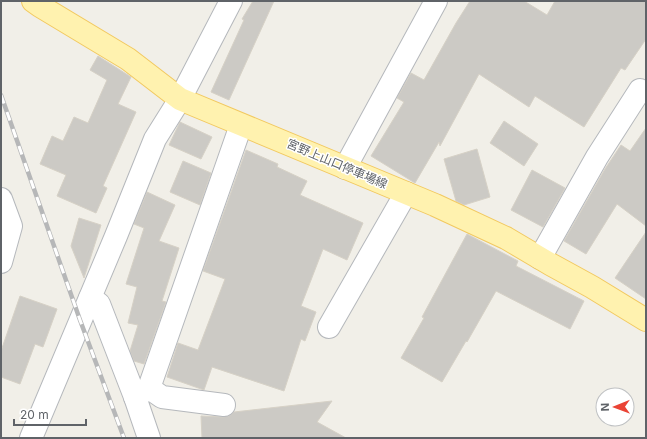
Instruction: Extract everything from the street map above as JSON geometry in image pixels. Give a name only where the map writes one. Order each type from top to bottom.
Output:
[{"type":"main road","name":"宮野上山口停車場線","points":[[33,1],[128,59],[180,99],[435,205],[506,238],[646,320]]},
{"type":"street","points":[[31,438],[155,139],[180,99],[231,1]]},
{"type":"street","points":[[345,168],[436,1]]},
{"type":"street","points":[[540,258],[597,157],[640,90]]},
{"type":"street","points":[[142,392],[241,125]]},
{"type":"street","points":[[329,327],[406,193]]},
{"type":"street","points":[[1,199],[6,224],[1,262]]},
{"type":"street","points":[[90,298],[99,304],[142,392],[149,438]]},
{"type":"street","points":[[142,392],[224,405]]},
{"type":"building","points":[[253,1],[274,1],[229,100],[211,92],[244,20],[242,19]]},
{"type":"building","points":[[470,1],[524,1],[547,15],[555,1],[646,1],[646,39],[625,70],[621,68],[584,127],[535,96],[529,107],[479,74],[440,146],[439,142],[415,183],[371,156],[404,102],[397,98],[411,73],[424,80]]},
{"type":"building","points":[[98,56],[131,77],[118,104],[136,112],[103,186],[107,188],[96,213],[57,196],[66,175],[40,164],[52,136],[63,141],[74,117],[88,123],[107,80],[90,70]]},
{"type":"building","points":[[504,121],[538,144],[524,166],[490,143]]},
{"type":"building","points":[[180,122],[212,137],[201,159],[169,145]]},
{"type":"building","points":[[646,128],[646,226],[617,204],[586,254],[564,241],[605,169],[621,145],[630,151]]},
{"type":"building","points":[[477,149],[490,197],[464,205],[456,201],[444,159]]},
{"type":"building","points":[[246,150],[278,164],[277,167],[307,181],[300,195],[363,223],[347,260],[323,249],[301,306],[316,312],[305,341],[301,339],[284,391],[212,367],[204,390],[167,377],[178,343],[198,350],[225,279],[203,271]]},
{"type":"building","points":[[183,161],[211,173],[200,205],[170,192]]},
{"type":"building","points":[[532,170],[565,188],[543,227],[511,210]]},
{"type":"building","points":[[147,192],[175,205],[159,241],[179,248],[162,301],[166,302],[144,364],[134,361],[130,351],[138,325],[128,323],[137,287],[126,284],[144,228],[134,224]]},
{"type":"building","points":[[79,218],[101,225],[84,278],[71,246]]},
{"type":"building","points":[[646,232],[646,299],[615,278]]},
{"type":"building","points":[[467,234],[518,261],[516,266],[584,301],[570,329],[496,291],[442,382],[401,358],[424,318],[422,317]]},
{"type":"building","points":[[20,296],[57,309],[43,347],[35,344],[20,384],[1,377],[1,351]]},
{"type":"building","points":[[332,401],[317,422],[346,438],[202,438],[201,416],[223,417],[229,416],[234,412]]},
{"type":"railway","points":[[1,95],[80,320],[124,438]]}]
